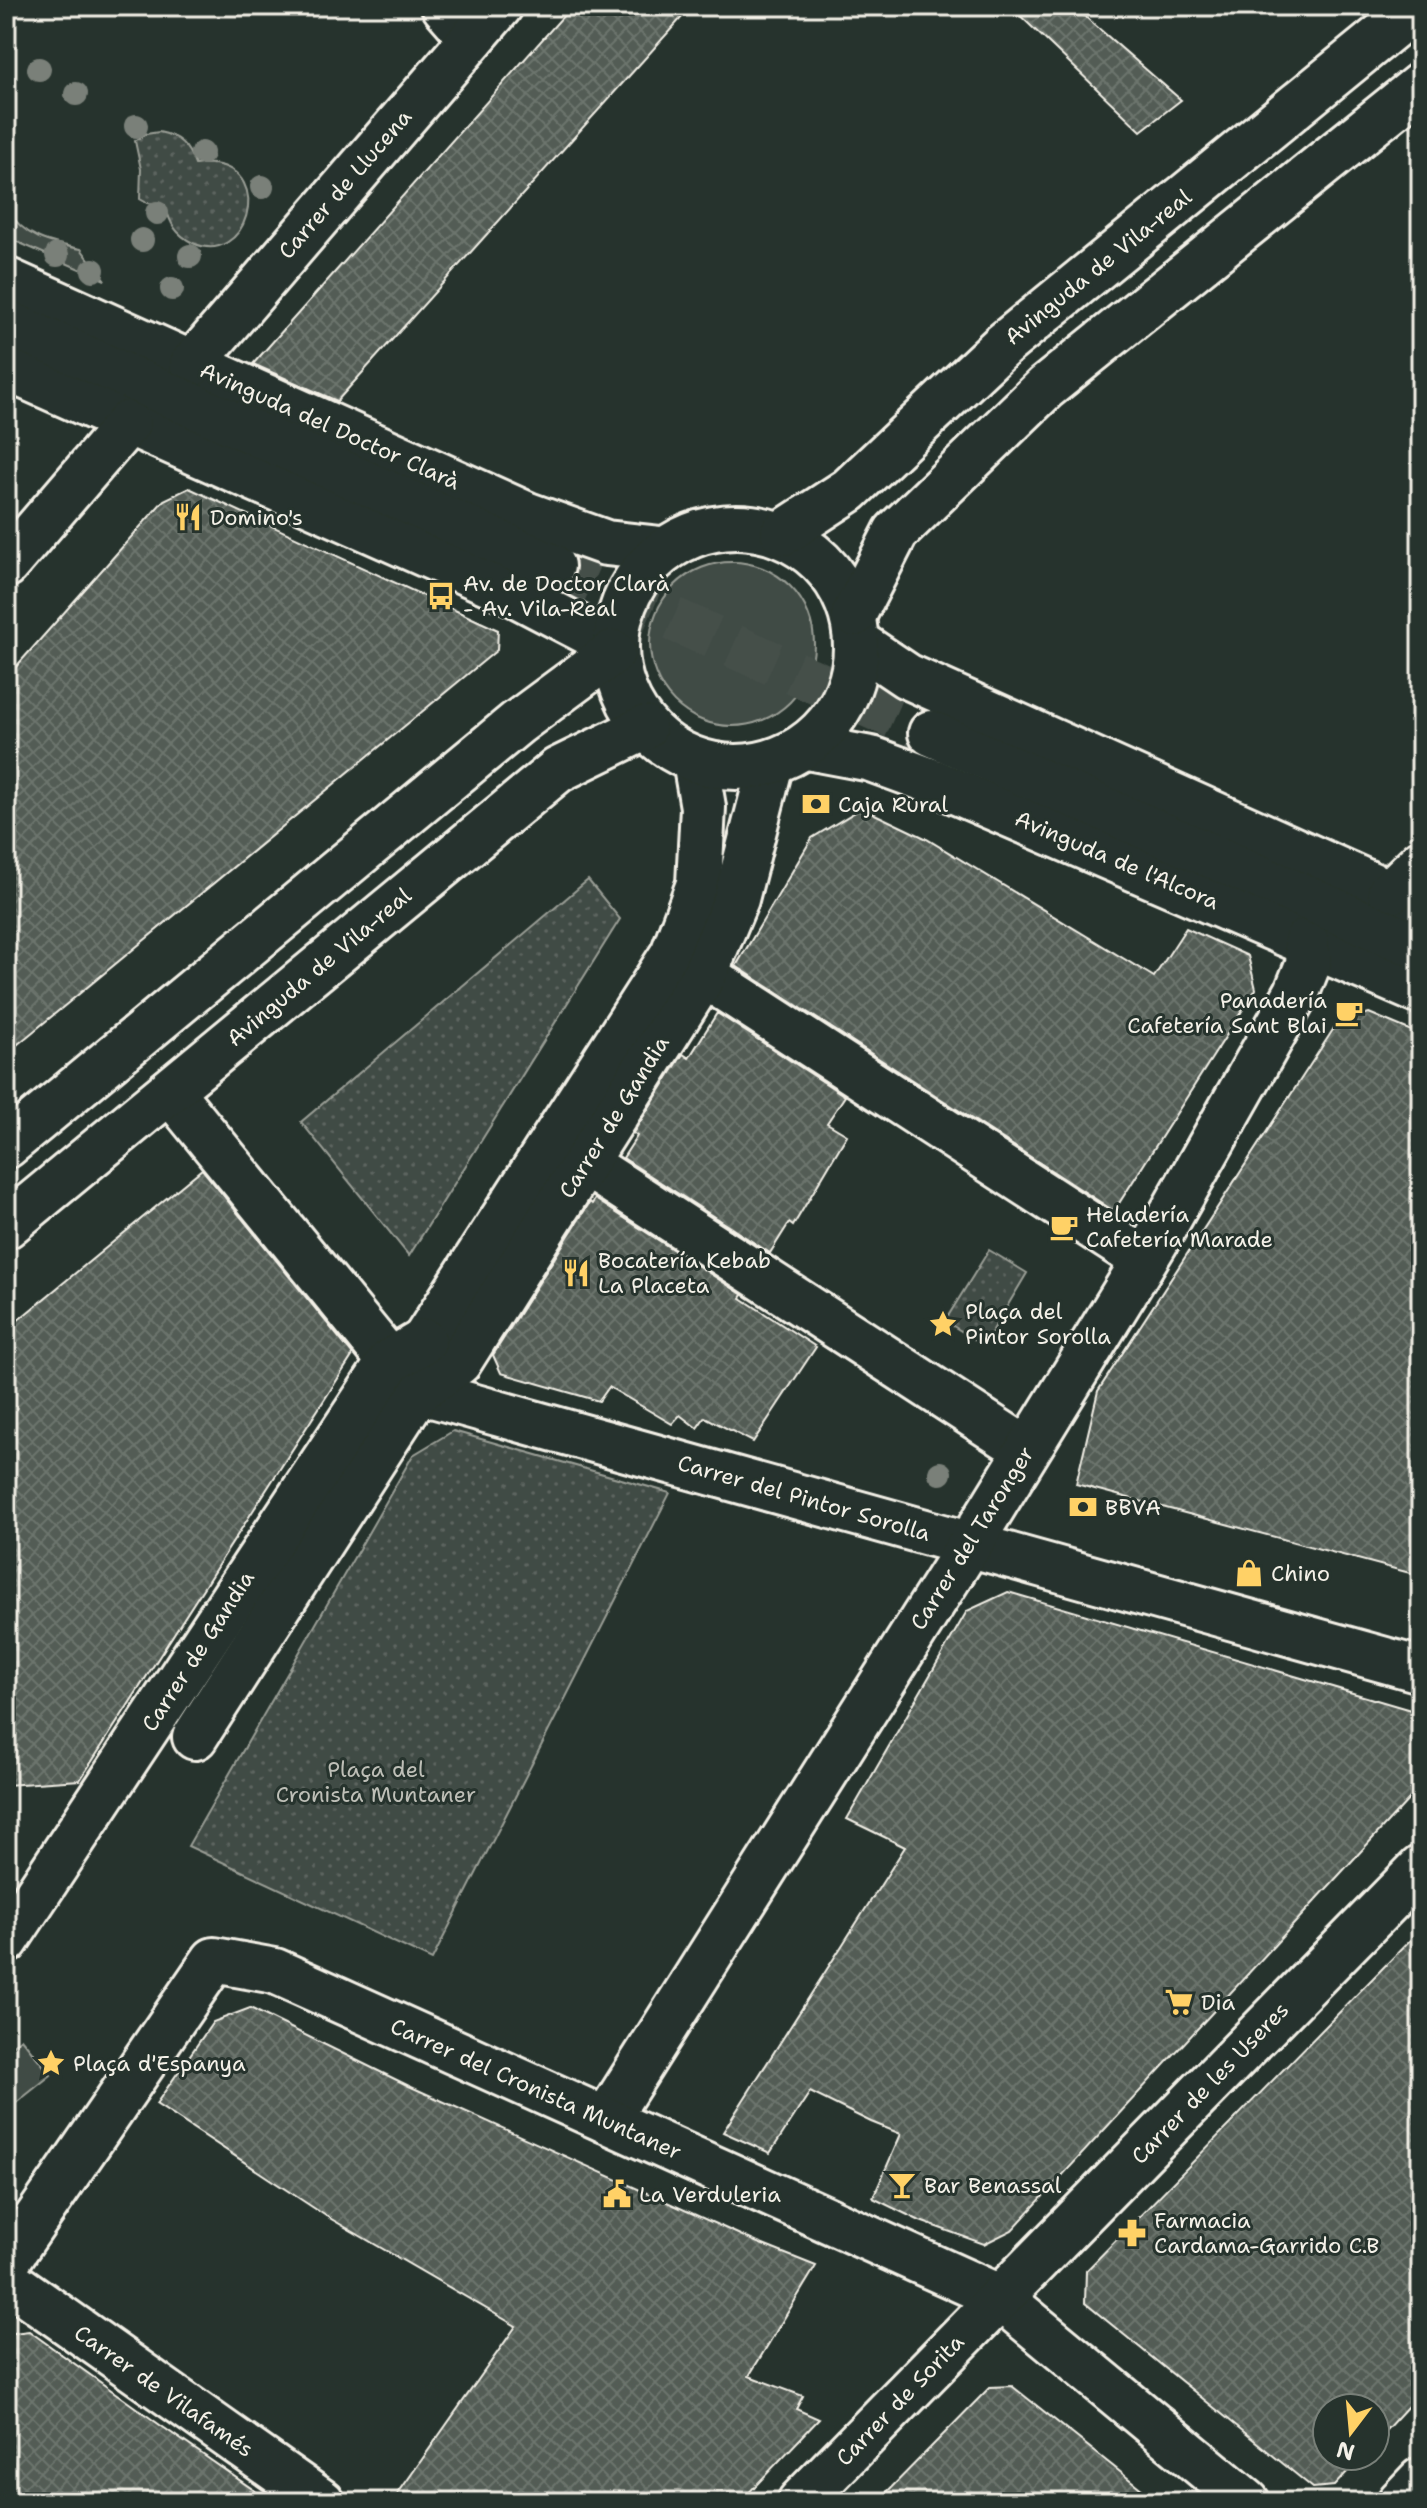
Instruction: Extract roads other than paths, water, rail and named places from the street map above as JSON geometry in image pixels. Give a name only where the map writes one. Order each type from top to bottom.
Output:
[{"type":"street","name":"Avinguda de Vila-real","points":[[783,533],[849,490],[1003,345],[1418,6]]},
{"type":"street","name":"Carrer de Llucena","points":[[192,364],[472,17]]},
{"type":"street","points":[[1421,85],[1045,388],[896,532],[856,629],[845,701],[789,755],[733,769],[695,761],[644,728],[613,648],[626,591],[661,549],[720,525],[783,533],[828,566],[856,629],[907,676],[1405,900],[1421,862]]},
{"type":"street","name":"Avinguda del Doctor Clarà","points":[[6,280],[528,515],[606,543],[661,549]]},
{"type":"street","name":"Avinguda del Doctor Clarà","points":[[6,322],[552,566]]},
{"type":"street","points":[[6,368],[517,595],[613,648]]},
{"type":"street","points":[[6,565],[128,423]]},
{"type":"street","points":[[6,1146],[517,723],[613,648]]},
{"type":"street","name":"Avinguda de Vila-real","points":[[6,1226],[558,770],[644,728]]},
{"type":"street","name":"Avinguda de l'Alcora","points":[[931,733],[1421,948]]},
{"type":"street","name":"Avinguda de l'Alcora","points":[[789,755],[871,759],[934,782],[1421,992]]},
{"type":"street","name":"Carrer de Gandia","points":[[411,1364],[459,1362],[704,975],[736,899],[789,755]]},
{"type":"street","name":"Carrer de Gandia","points":[[6,1941],[154,1718],[411,1364],[673,954],[699,884],[703,807],[695,761]]},
{"type":"street","name":"Carrer del Taronger","points":[[606,2120],[970,1544],[1144,1260],[1297,992],[1309,962],[1306,941]]},
{"type":"street","points":[[704,975],[1144,1260]]},
{"type":"street","points":[[170,1091],[411,1364],[195,1737]]},
{"type":"street","points":[[585,1163],[1027,1450]]},
{"type":"street","name":"Carrer del Pintor Sorolla","points":[[411,1364],[970,1544],[1421,1670]]},
{"type":"street","name":"Carrer de les Useres","points":[[999,2297],[1421,1868]]},
{"type":"street","name":"Carrer del Cronista Muntaner","points":[[6,2263],[214,1960],[275,1971],[999,2297],[1247,2502]]},
{"type":"street","name":"Carrer de Vilafamés","points":[[6,2279],[322,2502]]},
{"type":"street","name":"Carrer de Sorita","points":[[800,2502],[999,2297]]},
{"type":"street","points":[[1400,2502],[1421,2480]]},
{"type":"tunnel","points":[[552,566],[931,733]]},
{"type":"place","name":"Domino's","points":[[188,517]]},
{"type":"place","name":"Av. de Doctor Clarà - Av. Vila-Real","points":[[441,596]]},
{"type":"place","name":"Caja Rural","points":[[816,804]]},
{"type":"place","name":"Panadería Cafetería Sant Blai","points":[[1349,1013]]},
{"type":"place","name":"Heladería Cafetería Marade","points":[[1064,1227]]},
{"type":"place","name":"Bocatería Kebab La Placeta","points":[[576,1273]]},
{"type":"place","name":"Plaça del Pintor Sorolla","points":[[943,1324]]},
{"type":"place","name":"BBVA","points":[[1083,1507]]},
{"type":"place","name":"Chino","points":[[1249,1573]]},
{"type":"place","name":"Dia","points":[[1179,2002]]},
{"type":"place","name":"Plaça d'Espanya","points":[[51,2063]]},
{"type":"place","name":"Bar Benassal","points":[[902,2185]]},
{"type":"place","name":"La Verduleria","points":[[617,2194]]},
{"type":"place","name":"Farmacia Cardama-Garrido C.B","points":[[1132,2233]]},
{"type":"park label","name":"Plaça del Cronista Muntaner","points":[[376,1782]]}]
